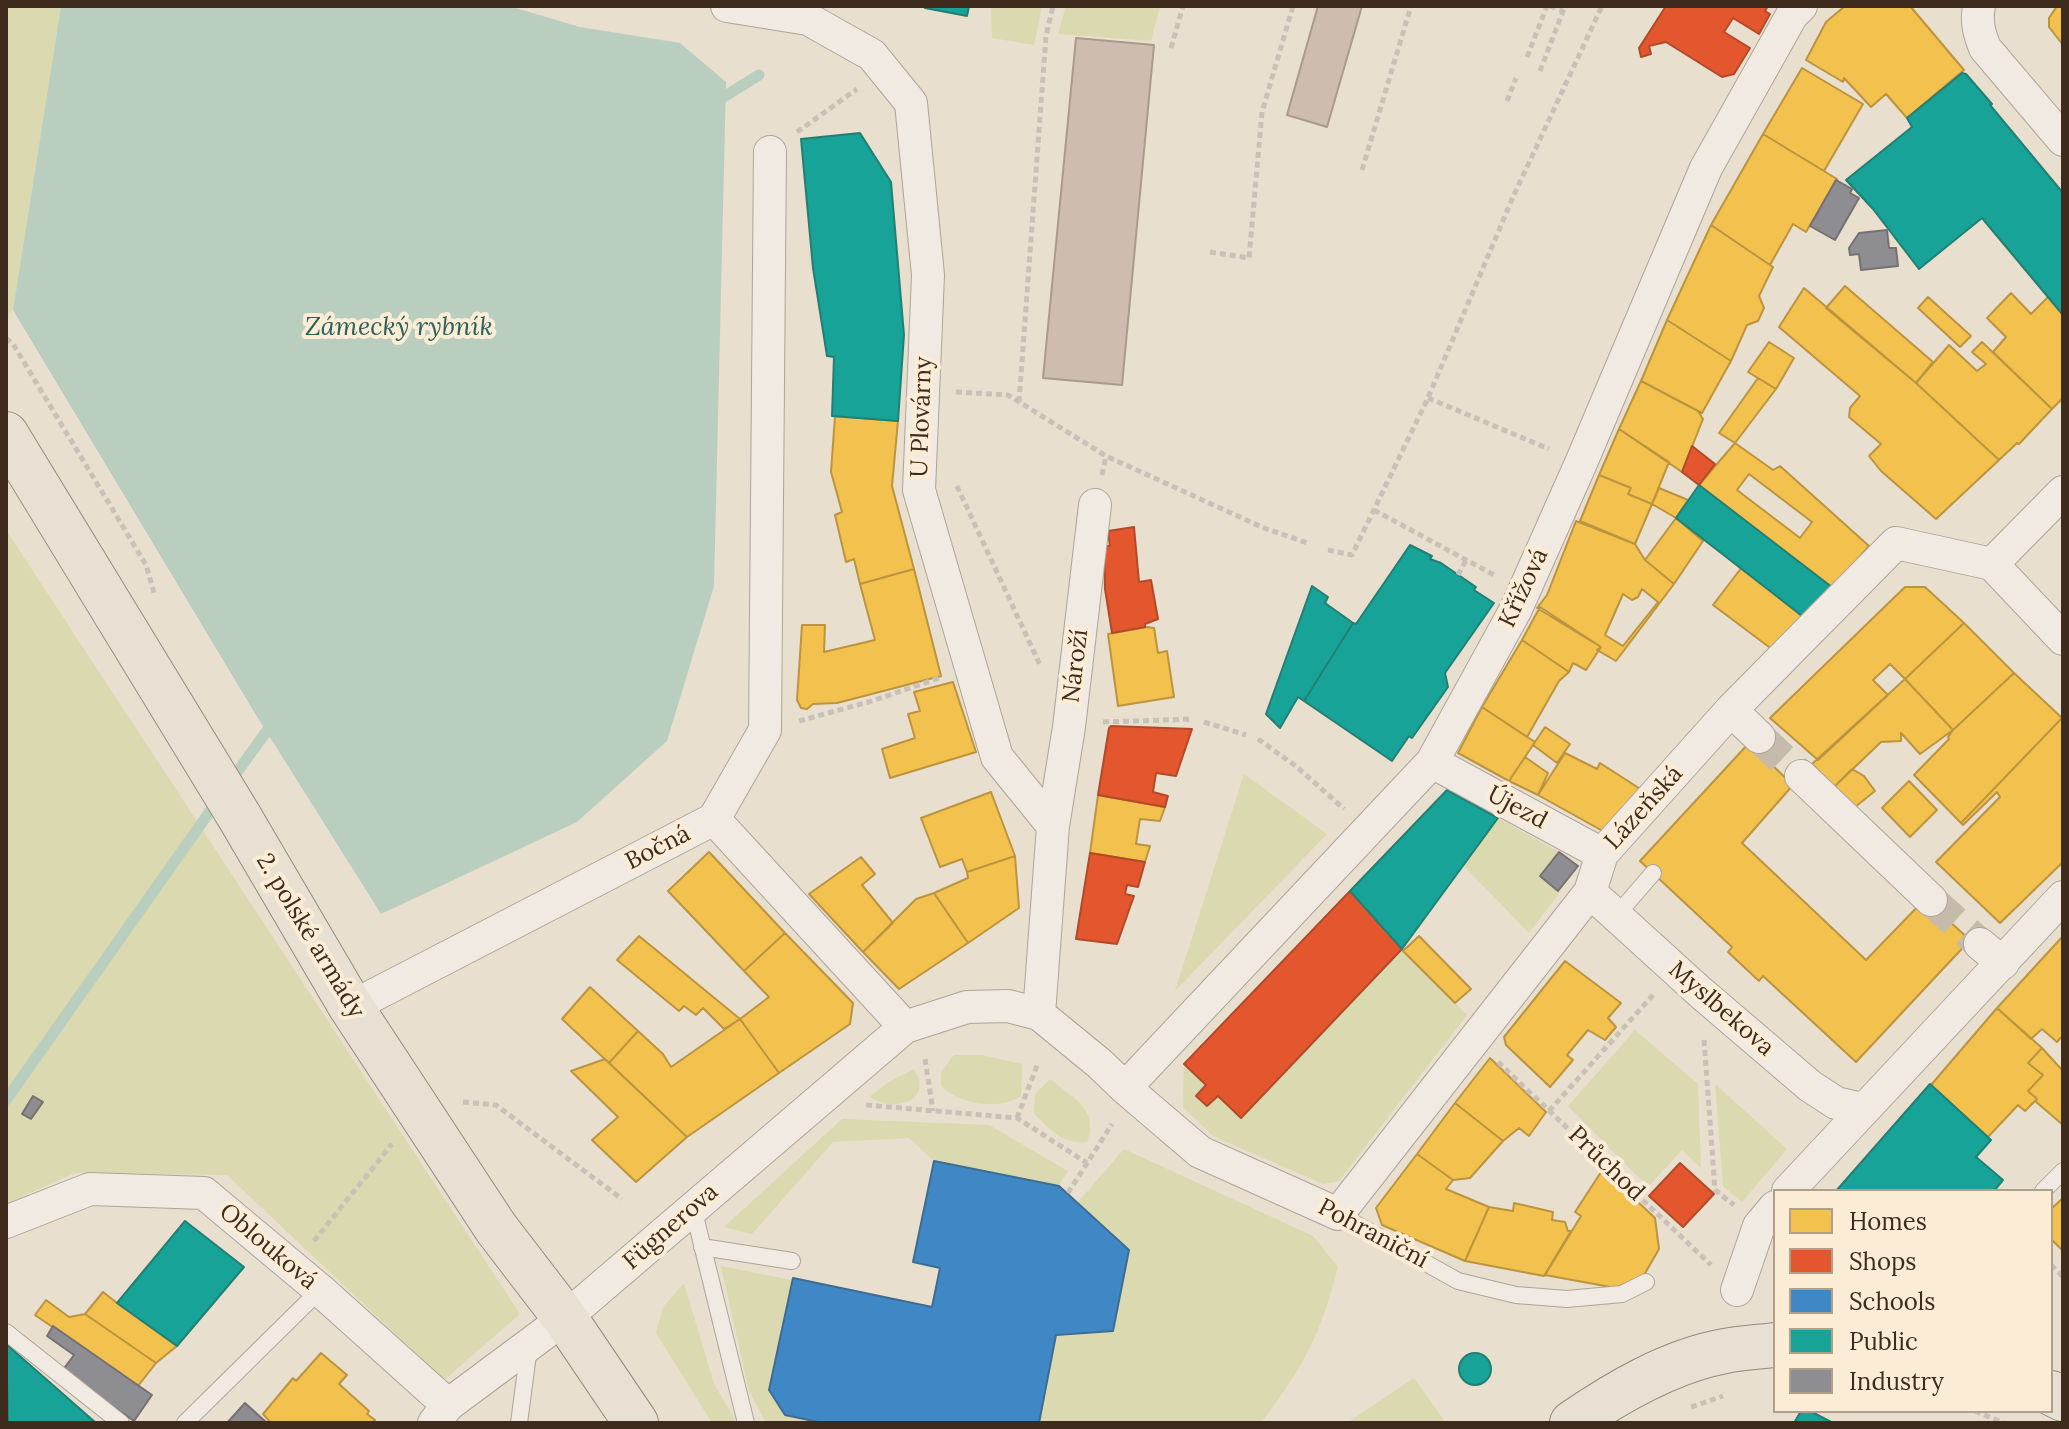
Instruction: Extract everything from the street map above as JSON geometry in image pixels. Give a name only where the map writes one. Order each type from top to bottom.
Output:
[{"type":"main road","name":"2. polské armády","points":[[6,434],[239,816],[351,1007],[496,1228],[565,1318],[636,1423]]},
{"type":"main road","points":[[1572,1423],[1606,1400],[1667,1369],[1723,1351],[1773,1345]]},
{"type":"street","name":"U Plovárny","points":[[727,6],[808,19],[872,55],[911,103],[928,275],[919,490],[997,757],[1053,826]]},
{"type":"street","name":"Křížová","points":[[1125,1088],[1432,762],[1523,591],[1581,463],[1706,168],[1792,15],[1801,6]]},
{"type":"street","points":[[1978,12],[1985,48],[2063,140]]},
{"type":"street","points":[[714,819],[765,730],[770,152]]},
{"type":"street","points":[[2063,492],[1992,564],[2063,639]]},
{"type":"street","name":"Nároží","points":[[1053,826],[1069,727],[1095,505]]},
{"type":"street","name":"Lázeňská","points":[[1338,1214],[1590,892],[1602,854],[1731,710],[1896,543],[1992,564]]},
{"type":"street","points":[[1731,710],[1759,737]]},
{"type":"street","name":"Újezd","points":[[1432,762],[1602,854]]},
{"type":"street","points":[[1801,776],[1931,900]]},
{"type":"street","name":"Bočná","points":[[351,1007],[714,819],[905,1027]]},
{"type":"street","points":[[905,1027],[967,1007],[1008,1006],[1039,1014],[1053,826]]},
{"type":"street","name":"Myslbekova","points":[[1590,892],[1810,1086],[1836,1103],[1863,1109]]},
{"type":"street","points":[[1790,1189],[1863,1109],[1871,1105],[1992,953],[2063,897]]},
{"type":"street","name":"Pohraniční","points":[[1039,1014],[1200,1152],[1338,1214]]},
{"type":"street","name":"Fügnerova","points":[[441,1414],[565,1318],[905,1027]]},
{"type":"street","name":"Oblouková","points":[[6,1222],[90,1189],[204,1193],[320,1290],[441,1414]]},
{"type":"street","points":[[1737,1290],[1767,1217]]},
{"type":"street","points":[[2049,1423],[2063,1405]]},
{"type":"lane","points":[[1616,916],[1653,873]]},
{"type":"lane","points":[[2045,1189],[2063,1171]]},
{"type":"lane","points":[[693,1208],[746,1423]]},
{"type":"lane","name":"Pohraniční","points":[[1338,1214],[1458,1281],[1516,1295],[1567,1299],[1622,1294],[1646,1282]]},
{"type":"lane","points":[[702,1247],[792,1261]]},
{"type":"lane","points":[[185,1423],[320,1290]]},
{"type":"lane","points":[[6,1332],[121,1423]]},
{"type":"lane","points":[[519,1423],[529,1345]]},
{"type":"path","points":[[1019,402],[1046,36],[1053,6]]},
{"type":"path","points":[[1171,48],[1183,6]]},
{"type":"path","points":[[1210,252],[1249,258],[1262,112],[1293,6]]},
{"type":"path","points":[[1362,170],[1411,6]]},
{"type":"path","points":[[1527,57],[1548,6],[1564,9],[1540,71]]},
{"type":"path","points":[[1328,550],[1352,555],[1428,398],[1513,197],[1602,6]]},
{"type":"path","points":[[1507,101],[1516,78]]},
{"type":"path","points":[[770,152],[849,95]]},
{"type":"path","points":[[6,338],[13,344],[146,565],[157,604]]},
{"type":"path","points":[[923,389],[1008,395],[1106,456],[1264,528],[1310,544]]},
{"type":"path","points":[[1428,398],[1581,463]]},
{"type":"path","points":[[956,483],[1043,670]]},
{"type":"path","points":[[1374,510],[1523,591]]},
{"type":"path","points":[[1458,575],[1466,560]]},
{"type":"path","points":[[765,730],[872,701],[948,675]]},
{"type":"path","points":[[1108,721],[1193,719]]},
{"type":"path","points":[[1204,722],[1246,735]]},
{"type":"path","points":[[1258,739],[1297,767],[1368,830]]},
{"type":"path","points":[[1549,1111],[1676,970]]},
{"type":"path","points":[[1700,992],[1715,1190],[1767,1217]]},
{"type":"path","name":"Průchod","points":[[1474,1039],[1737,1290]]},
{"type":"path","points":[[925,1059],[933,1111]]},
{"type":"path","points":[[1017,1118],[1038,1063]]},
{"type":"path","points":[[462,1102],[496,1105],[622,1199]]},
{"type":"path","points":[[852,1104],[1017,1118],[1087,1163]]},
{"type":"path","points":[[1068,1193],[1112,1124]]},
{"type":"path","points":[[308,1248],[392,1144]]},
{"type":"path","points":[[1688,1408],[1737,1392]]},
{"type":"path","points":[[1980,1413],[2003,1423]]},
{"type":"shaded area","points":[[6,6],[61,6],[13,310],[6,318]]},
{"type":"shaded area","points":[[991,6],[1042,6],[1034,45],[992,38]]},
{"type":"shaded area","points":[[1066,6],[1160,6],[1151,41],[1058,34]]},
{"type":"shaded area","points":[[6,530],[520,1314],[444,1380],[227,1175],[74,1173],[6,1204]]},
{"type":"shaded area","points":[[1244,774],[1327,834],[1175,991]]},
{"type":"shaded area","points":[[1498,818],[1559,852],[1540,876],[1560,892],[1529,933],[1463,865]]},
{"type":"shaded area","points":[[1402,949],[1467,1015],[1339,1181],[1323,1184],[1213,1136],[1183,1107],[1184,1064],[1206,1085],[1196,1096],[1207,1106],[1218,1096],[1242,1118]]},
{"type":"shaded area","points":[[1635,1030],[1698,1084],[1701,1168],[1682,1150],[1648,1187],[1568,1106]]},
{"type":"shaded area","points":[[954,1055],[981,1055],[1022,1064],[1021,1096],[1012,1101],[990,1104],[968,1101],[949,1092],[941,1086],[941,1072]]},
{"type":"shaded area","points":[[914,1069],[920,1084],[919,1091],[911,1100],[888,1104],[869,1097],[889,1082]]},
{"type":"shaded area","points":[[1050,1079],[1075,1098],[1087,1113],[1090,1131],[1087,1142],[1064,1138],[1034,1114],[1035,1094]]},
{"type":"shaded area","points":[[1715,1084],[1787,1149],[1742,1202],[1723,1186]]},
{"type":"shaded area","points":[[842,1119],[989,1125],[1068,1171],[1058,1186],[934,1161],[909,1138],[833,1142],[752,1234],[724,1227]]},
{"type":"shaded area","points":[[1124,1149],[1313,1236],[1338,1267],[1325,1312],[1309,1350],[1261,1423],[1038,1421],[1056,1335],[1113,1331],[1129,1250],[1078,1202]]},
{"type":"shaded area","points":[[721,1266],[792,1280],[769,1390],[785,1415],[823,1423],[766,1423],[749,1391]]},
{"type":"shaded area","points":[[684,1283],[714,1384],[737,1423],[712,1423],[656,1333],[663,1307]]},
{"type":"shaded area","points":[[1414,1378],[1446,1423],[1347,1423]]},
{"type":"water","name":"Zámecký rybník","points":[[61,6],[509,6],[580,27],[680,43],[726,82],[714,586],[667,741],[577,822],[381,914],[256,715],[13,310]]},
{"type":"building: Homes","points":[[1845,6],[1910,6],[1964,70],[1907,118],[1886,94],[1871,107],[1844,78],[1843,82],[1806,60],[1826,22]]},
{"type":"building: Homes","points":[[2057,6],[2063,6],[2063,45],[2049,27],[2049,18]]},
{"type":"building: Homes","points":[[1802,68],[1863,104],[1824,171],[1763,134]]},
{"type":"building: Homes","points":[[1763,134],[1837,179],[1806,232],[1793,224],[1770,265],[1711,225]]},
{"type":"building: Homes","points":[[1711,225],[1773,267],[1759,296],[1764,308],[1758,321],[1747,325],[1731,361],[1667,320]]},
{"type":"building: Homes","points":[[1845,286],[1933,362],[1916,383],[1826,308]]},
{"type":"building: Homes","points":[[1804,288],[1916,383],[1999,460],[1936,519],[1881,471],[1869,456],[1881,444],[1849,417],[1850,408],[1860,396],[1779,327]]},
{"type":"building: Homes","points":[[2011,293],[2031,314],[2048,297],[2063,315],[2063,398],[2052,409],[1993,352],[2006,337],[1987,318]]},
{"type":"building: Homes","points":[[1928,297],[1971,336],[1960,347],[1918,308]]},
{"type":"building: Homes","points":[[1667,320],[1731,361],[1702,413],[1641,381]]},
{"type":"building: Homes","points":[[1769,342],[1794,358],[1776,389],[1748,372]]},
{"type":"building: Homes","points":[[1982,342],[2052,409],[1999,460],[1916,383],[1949,345],[1977,371],[1986,364],[1972,352]]},
{"type":"building: Homes","points":[[1758,378],[1776,389],[1735,443],[1719,433]]},
{"type":"building: Homes","points":[[1641,381],[1698,411],[1703,419],[1682,472],[1619,429]]},
{"type":"building: Homes","points":[[835,416],[898,421],[892,486],[914,569],[860,584],[854,559],[846,562],[835,515],[842,512],[831,472]]},
{"type":"building: Homes","points":[[1619,429],[1669,462],[1652,504],[1628,494],[1631,488],[1599,475]]},
{"type":"building: Homes","points":[[1735,443],[1773,470],[1780,466],[1869,546],[1833,588],[1699,485]],"holes":[[[1749,474],[1812,522],[1800,538],[1737,490]]]},
{"type":"building: Homes","points":[[1599,475],[1631,488],[1628,494],[1652,504],[1635,544],[1580,521]]},
{"type":"building: Homes","points":[[1659,488],[1688,500],[1676,518],[1652,504]]},
{"type":"building: Homes","points":[[1676,518],[1703,541],[1674,584],[1645,560]]},
{"type":"building: Homes","points":[[1576,521],[1635,544],[1645,560],[1674,584],[1616,661],[1597,650],[1601,647],[1537,608],[1547,595]],"holes":[[[1642,589],[1658,602],[1623,646],[1605,635],[1623,594],[1632,600],[1638,597]]]},
{"type":"building: Homes","points":[[1742,567],[1804,618],[1777,653],[1713,605]]},
{"type":"building: Homes","points":[[914,569],[941,676],[837,703],[801,708],[797,700],[802,625],[825,625],[824,652],[875,640],[860,584]]},
{"type":"building: Homes","points":[[1905,587],[1925,587],[1964,623],[1905,679],[1890,664],[1873,680],[1888,695],[1818,760],[1770,718]]},
{"type":"building: Homes","points":[[1540,607],[1601,647],[1586,670],[1573,663],[1569,672],[1522,640]]},
{"type":"building: Homes","points":[[1964,623],[2014,673],[1953,730],[1905,679]]},
{"type":"building: Homes","points":[[1154,628],[1158,653],[1167,651],[1174,697],[1118,706],[1108,634]]},
{"type":"building: Homes","points":[[1522,640],[1569,672],[1559,681],[1527,737],[1482,707]]},
{"type":"building: Homes","points":[[2014,673],[2062,718],[1961,823],[1914,775],[1949,739],[1953,730]]},
{"type":"building: Homes","points":[[1905,679],[1953,730],[1920,754],[1901,733],[1901,741],[1881,742],[1834,787],[1812,764]]},
{"type":"building: Homes","points":[[953,682],[976,752],[890,778],[882,749],[915,738],[908,714],[920,711],[914,692]]},
{"type":"building: Homes","points":[[1482,707],[1535,742],[1509,781],[1458,753]]},
{"type":"building: Homes","points":[[2062,718],[2063,862],[2000,923],[1936,862],[2000,797],[1997,792],[1963,825],[1961,823]]},
{"type":"building: Homes","points":[[1545,727],[1570,744],[1557,763],[1533,745]]},
{"type":"building: Homes","points":[[1749,743],[1793,785],[1742,843],[1866,960],[1925,899],[1970,940],[1856,1062],[1763,976],[1759,981],[1728,952],[1732,947],[1640,861]]},
{"type":"building: Homes","points":[[1565,753],[1597,769],[1600,763],[1645,792],[1608,834],[1538,795]]},
{"type":"building: Homes","points":[[1525,757],[1548,773],[1538,795],[1509,781]]},
{"type":"building: Homes","points":[[1852,769],[1864,776],[1875,791],[1855,807],[1834,787]]},
{"type":"building: Homes","points":[[1909,781],[1937,810],[1910,837],[1882,808]]},
{"type":"building: Homes","points":[[991,792],[1015,856],[967,872],[962,859],[940,867],[921,818]]},
{"type":"building: Homes","points":[[1098,795],[1165,807],[1160,821],[1140,819],[1136,844],[1150,846],[1145,862],[1090,853]]},
{"type":"building: Homes","points":[[709,852],[785,933],[744,971],[668,891]]},
{"type":"building: Homes","points":[[1015,856],[1019,908],[968,943],[934,893],[968,878],[967,872]]},
{"type":"building: Homes","points":[[861,857],[875,874],[862,885],[893,923],[863,952],[809,894]]},
{"type":"building: Homes","points":[[934,893],[968,943],[899,989],[863,952],[916,899]]},
{"type":"building: Homes","points":[[785,933],[853,1003],[850,1024],[779,1073],[740,1019],[769,997],[744,971]]},
{"type":"building: Homes","points":[[639,936],[740,1019],[724,1029],[703,1008],[696,1015],[684,1006],[679,1011],[617,960]]},
{"type":"building: Homes","points":[[1419,936],[1471,989],[1455,1003],[1403,951]]},
{"type":"building: Homes","points":[[2063,936],[2063,1035],[2057,1042],[2042,1029],[2031,1039],[1997,1008]]},
{"type":"building: Homes","points":[[1565,961],[1621,1003],[1608,1018],[1616,1027],[1605,1040],[1588,1030],[1567,1055],[1573,1060],[1550,1087],[1506,1045],[1504,1037]]},
{"type":"building: Homes","points":[[590,987],[638,1031],[609,1063],[562,1019]]},
{"type":"building: Homes","points":[[1997,1008],[2042,1048],[2028,1063],[2043,1075],[2028,1091],[2037,1099],[2025,1111],[2018,1105],[1988,1137],[1931,1085]]},
{"type":"building: Homes","points":[[740,1019],[779,1073],[687,1137],[609,1063],[638,1031],[663,1054],[671,1067]]},
{"type":"building: Homes","points":[[2042,1048],[2063,1071],[2063,1125],[2028,1091],[2043,1075],[2028,1063]]},
{"type":"building: Homes","points":[[1490,1058],[1546,1112],[1529,1136],[1519,1128],[1503,1141],[1455,1103]]},
{"type":"building: Homes","points":[[605,1059],[687,1137],[636,1182],[592,1140],[618,1117],[571,1071]]},
{"type":"building: Homes","points":[[1455,1103],[1503,1141],[1470,1178],[1453,1180],[1417,1154]]},
{"type":"building: Homes","points":[[1417,1154],[1453,1180],[1446,1189],[1489,1207],[1465,1261],[1382,1225],[1376,1208]]},
{"type":"building: Homes","points":[[1603,1169],[1655,1218],[1659,1249],[1644,1275],[1616,1288],[1545,1275],[1581,1216],[1575,1212]]},
{"type":"building: Homes","points":[[2063,1198],[2063,1251],[2053,1241],[2053,1207]]},
{"type":"building: Homes","points":[[1514,1203],[1553,1212],[1552,1220],[1565,1222],[1568,1231],[1571,1231],[1544,1276],[1465,1261],[1489,1207],[1513,1211]]},
{"type":"building: Homes","points":[[103,1292],[177,1346],[156,1363],[85,1314]]},
{"type":"building: Homes","points":[[46,1300],[69,1317],[85,1314],[156,1363],[138,1386],[35,1315]]},
{"type":"building: Homes","points":[[321,1353],[347,1375],[339,1384],[369,1411],[367,1414],[375,1420],[372,1423],[271,1423],[263,1414],[293,1378],[296,1381]]},
{"type":"building: Shops","points":[[1666,6],[1768,6],[1765,11],[1770,14],[1759,34],[1733,18],[1724,32],[1750,48],[1734,74],[1722,77],[1666,42],[1649,46],[1651,54],[1641,57],[1639,48]]},
{"type":"building: Shops","points":[[1692,446],[1715,464],[1699,485],[1682,472]]},
{"type":"building: Shops","points":[[1134,527],[1139,582],[1151,580],[1158,619],[1145,624],[1145,627],[1112,633],[1105,589],[1104,546],[1110,546],[1108,531]]},
{"type":"building: Shops","points":[[1111,726],[1192,729],[1176,776],[1156,773],[1153,792],[1168,796],[1165,807],[1098,795]]},
{"type":"building: Shops","points":[[1090,853],[1145,862],[1138,887],[1127,885],[1125,894],[1134,896],[1117,944],[1076,939]]},
{"type":"building: Shops","points":[[1350,891],[1402,949],[1241,1118],[1218,1096],[1207,1106],[1196,1096],[1206,1085],[1184,1064]]},
{"type":"building: Shops","points":[[1680,1163],[1714,1194],[1683,1227],[1649,1196]]},
{"type":"building: Schools","points":[[934,1161],[1059,1186],[1129,1250],[1113,1331],[1056,1335],[1039,1423],[823,1423],[785,1415],[769,1390],[793,1278],[932,1307],[940,1268],[913,1262]]},
{"type":"building: Public","points":[[925,6],[969,6],[967,16]]},
{"type":"building: Public","points":[[1962,73],[1992,104],[2063,193],[2063,315],[1982,218],[1919,269],[1873,209],[1846,180],[1912,127],[1907,118]]},
{"type":"building: Public","points":[[860,133],[891,182],[904,335],[898,421],[832,416],[834,357],[827,356],[813,268],[801,139]]},
{"type":"building: Public","points":[[1699,485],[1833,588],[1806,619],[1676,518]]},
{"type":"building: Public","points":[[1410,545],[1432,556],[1430,559],[1476,587],[1474,590],[1494,603],[1445,673],[1448,687],[1392,761],[1304,701],[1353,623],[1356,624]]},
{"type":"building: Public","points":[[1312,586],[1328,597],[1325,603],[1353,623],[1304,701],[1298,697],[1280,728],[1266,714]]},
{"type":"building: Public","points":[[1447,790],[1498,818],[1402,949],[1350,891]]},
{"type":"building: Public","points":[[1930,1084],[1991,1140],[1976,1157],[2003,1180],[1996,1189],[1838,1189]]},
{"type":"building: Public","points":[[185,1221],[244,1267],[177,1346],[117,1303]]},
{"type":"building: Public","points":[[6,1344],[96,1423],[8,1423]]},
{"type":"building: Public","points":[[1475,1353],[1487,1357],[1491,1369],[1487,1381],[1475,1385],[1463,1381],[1459,1369],[1463,1357]]},
{"type":"building: Public","points":[[1800,1413],[1814,1413],[1833,1423],[1794,1423]]},
{"type":"building: Industry","points":[[1836,180],[1852,189],[1850,193],[1859,198],[1835,240],[1810,226]]},
{"type":"building: Industry","points":[[1887,230],[1889,248],[1896,248],[1898,266],[1861,270],[1859,254],[1850,255],[1849,248],[1859,233]]},
{"type":"building: Industry","points":[[1559,852],[1578,866],[1558,891],[1540,876]]},
{"type":"building: Industry","points":[[33,1096],[43,1102],[31,1119],[22,1114]]},
{"type":"building: Industry","points":[[53,1326],[152,1395],[134,1421],[62,1371],[74,1355],[47,1336]]},
{"type":"building: Industry","points":[[245,1403],[267,1423],[227,1423]]},
{"type":"building: Other","points":[[1318,6],[1362,6],[1327,127],[1287,115]]},
{"type":"building: Other","points":[[1076,38],[1154,45],[1122,385],[1043,378]]},
{"type":"waterway","points":[[714,103],[759,75]]},
{"type":"waterway","points":[[230,782],[274,721]]},
{"type":"waterway","points":[[6,1100],[218,800]]},
{"type":"tunnel","points":[[1759,737],[1801,776]]},
{"type":"tunnel","points":[[1931,900],[1980,944]]}]
